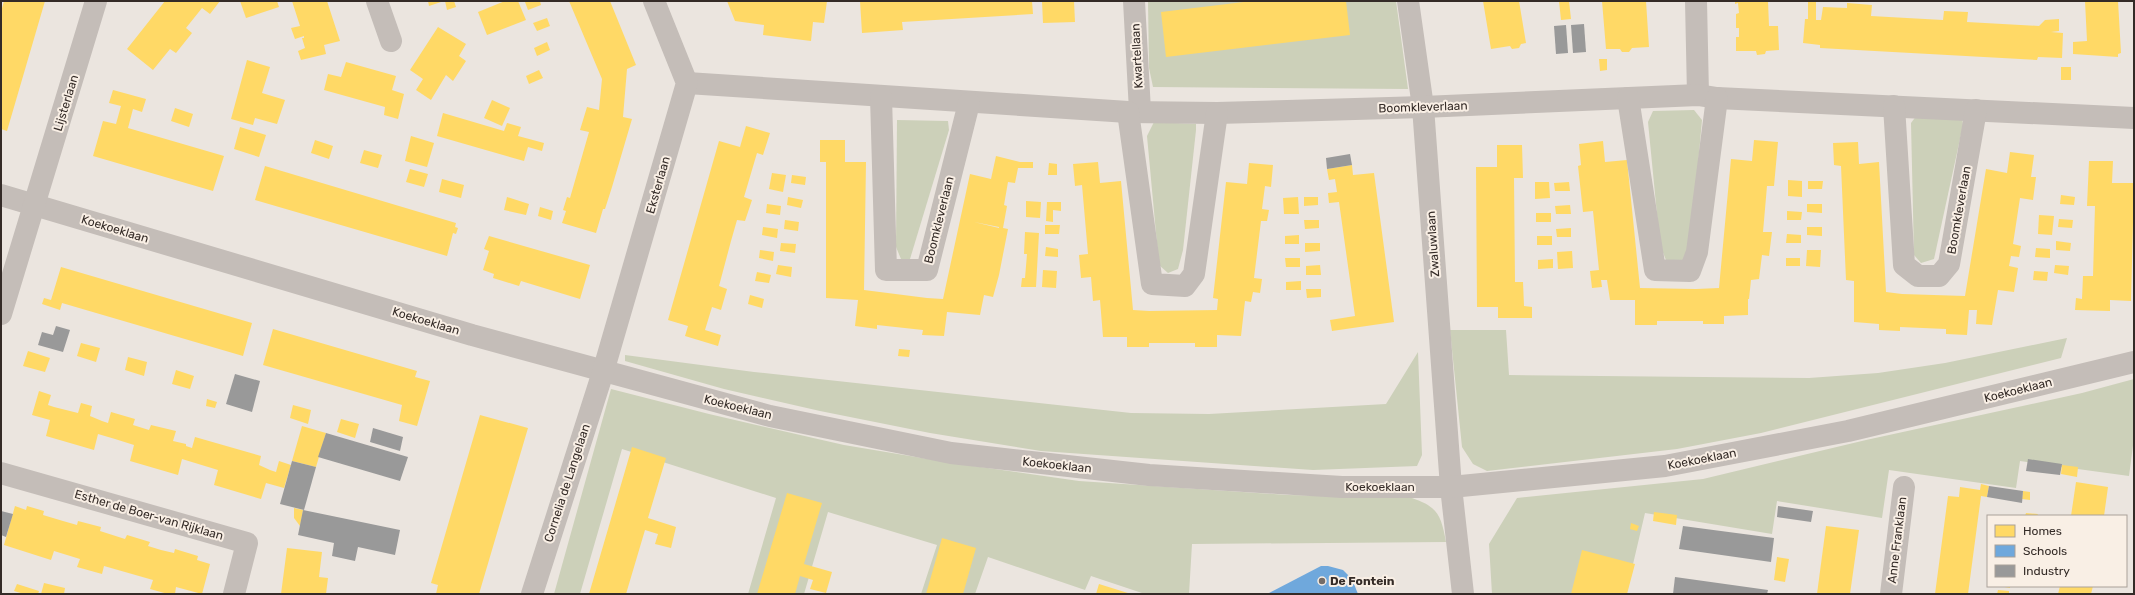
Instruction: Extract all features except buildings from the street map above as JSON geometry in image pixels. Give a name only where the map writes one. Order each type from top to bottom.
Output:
[{"type":"street","name":"Lijsterlaan","points":[[1,314],[96,1]]},
{"type":"street","points":[[377,1],[391,41]]},
{"type":"street","points":[[654,1],[687,83]]},
{"type":"street","name":"Kwartellaan","points":[[1134,1],[1134,112]]},
{"type":"street","name":"Zwaluwlaan","points":[[1408,1],[1423,107],[1451,487],[1463,594]]},
{"type":"street","points":[[1628,98],[1655,270],[1690,271],[1697,252],[1707,97],[1696,1]]},
{"type":"street","name":"Boomkleverlaan","points":[[687,83],[969,103],[1134,112],[1217,113],[1423,107],[1628,98],[1707,97],[2134,118]]},
{"type":"street","name":"Eksterlaan","points":[[603,372],[687,83]]},
{"type":"street","name":"Boomkleverlaan","points":[[881,97],[886,270],[927,270],[969,103]]},
{"type":"street","name":"Boomkleverlaan","points":[[1894,106],[1904,265],[1918,276],[1939,276],[1949,264],[1976,110]]},
{"type":"street","points":[[1134,112],[1152,284],[1185,286],[1194,274],[1217,113]]},
{"type":"street","name":"Koekoeklaan","points":[[1,196],[603,372],[770,416],[951,453],[1149,475],[1342,487],[1451,487],[1665,466],[1848,431],[2134,362]]},
{"type":"street","name":"Cornelia de Langelaan","points":[[532,594],[603,372]]},
{"type":"street","name":"Esther de Boer-van Rijklaan","points":[[1,473],[247,543],[234,594]]},
{"type":"street","name":"Anne Franklaan","points":[[1891,594],[1904,487]]},
{"type":"green space","points":[[1148,1],[1396,1],[1408,89],[1153,87],[1149,68]]},
{"type":"green space","points":[[1694,110],[1702,120],[1689,255],[1679,266],[1668,265],[1660,245],[1648,122],[1653,111]]},
{"type":"green space","points":[[1917,115],[1962,117],[1963,125],[1934,259],[1921,263],[1914,255],[1911,123]]},
{"type":"green space","points":[[897,120],[948,121],[949,130],[910,259],[901,259],[896,247]]},
{"type":"green space","points":[[1154,122],[1196,124],[1183,250],[1178,269],[1168,273],[1159,265],[1147,136]]},
{"type":"green space","points":[[1450,330],[1506,330],[1509,375],[1809,378],[1878,373],[1945,363],[2067,338],[2061,358],[1761,433],[1677,449],[1487,471],[1473,464],[1462,447]]},
{"type":"green space","points":[[1418,352],[1422,455],[1417,466],[1313,470],[1041,451],[930,433],[820,411],[724,389],[625,361],[625,355],[754,372],[1131,413],[1209,414],[1386,404]]},
{"type":"green space","points":[[2134,379],[2134,438],[2129,476],[2020,461],[2016,488],[1889,470],[1882,518],[1777,501],[1772,534],[1645,513],[1626,594],[1492,594],[1489,544],[1517,498],[1703,479],[1866,440],[2082,393]]},
{"type":"green space","points":[[611,389],[709,414],[844,445],[952,463],[1079,481],[1288,495],[1412,498],[1428,505],[1437,513],[1442,525],[1446,542],[1192,544],[1189,594],[1145,594],[1091,576],[1085,590],[988,557],[975,594],[921,594],[937,545],[828,512],[804,594],[748,594],[776,498],[622,449],[580,594],[554,594]]},
{"type":"place","name":"De Fontein","points":[[1322,581]]}]
